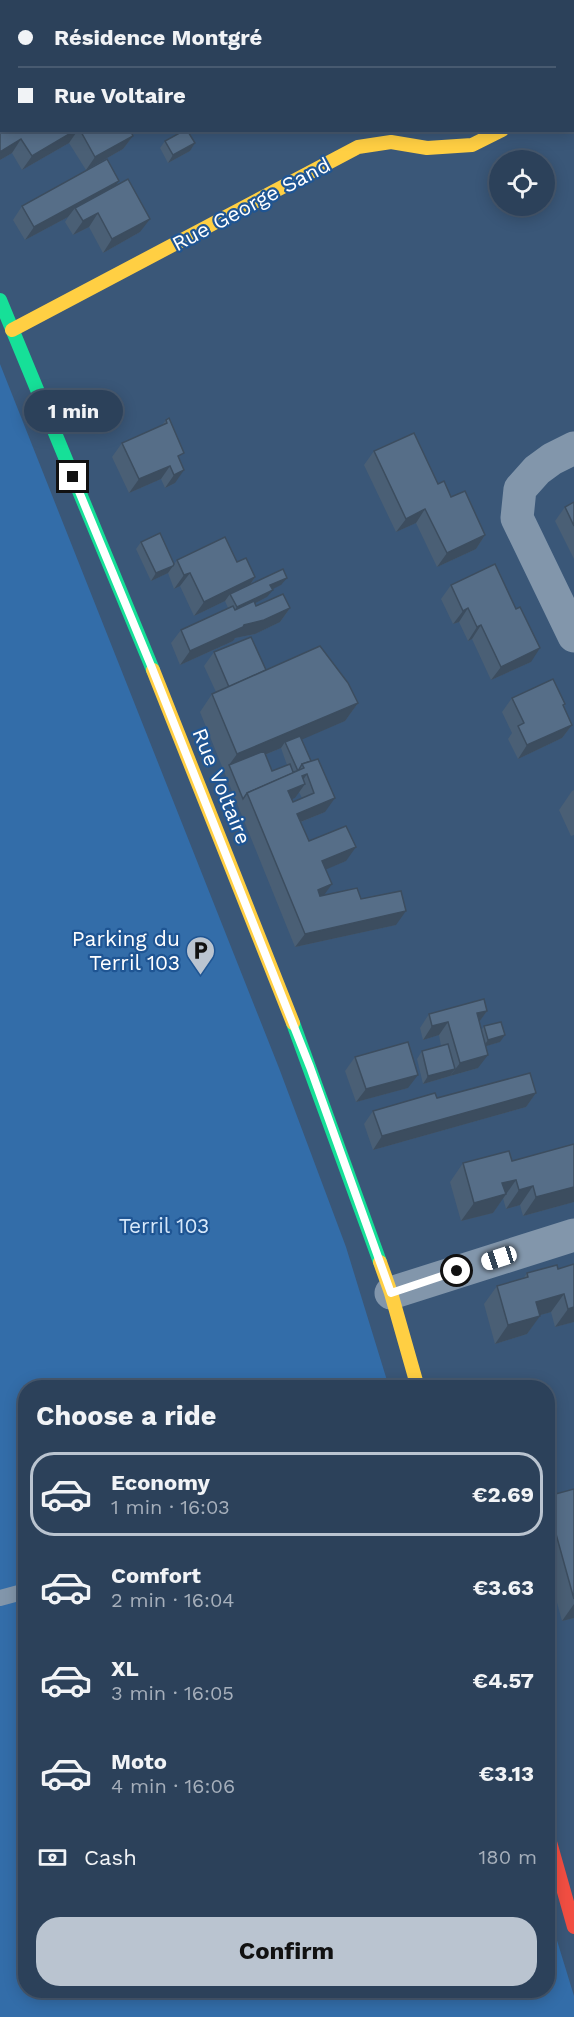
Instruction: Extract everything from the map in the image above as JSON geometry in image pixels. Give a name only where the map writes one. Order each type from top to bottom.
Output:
[{"type":"street","name":"Rue George Sand","points":[[12,330],[358,147],[405,138],[428,148],[472,146],[498,132]]},
{"type":"street","name":"Rue Voltaire","points":[[0,300],[152,668],[310,1067],[391,1293],[416,1380]]},
{"type":"street","points":[[574,448],[537,470],[520,489],[517,518],[574,636]]},
{"type":"street","points":[[391,1293],[574,1235]]},
{"type":"street","points":[[555,1860],[574,1927]]},
{"type":"lane","points":[[0,1598],[18,1593]]},
{"type":"green space","name":"Terril 103","points":[[0,364],[279,1068],[346,1247],[387,1380],[18,1380],[18,1998],[555,1998],[555,1934],[574,1996],[574,2017],[0,2017]]},
{"type":"building","points":[[0,132],[73,132],[32,156],[21,139],[0,152]]},
{"type":"building","points":[[81,132],[131,132],[133,136],[95,157]]},
{"type":"building","points":[[181,132],[188,132],[195,143],[173,155],[165,141]]},
{"type":"building","points":[[107,159],[119,181],[34,227],[22,206]]},
{"type":"building","points":[[128,179],[150,219],[112,239],[98,213],[83,221],[75,208]]},
{"type":"building","points":[[169,418],[184,453],[178,456],[184,470],[174,475],[170,466],[139,479],[122,443],[167,423],[166,420]]},
{"type":"building","points":[[414,433],[438,484],[444,481],[451,497],[465,491],[485,535],[447,553],[425,509],[406,519],[374,451]]},
{"type":"building","points":[[574,502],[574,526],[565,507]]},
{"type":"building","points":[[160,533],[174,564],[156,573],[141,542]]},
{"type":"building","points":[[225,537],[237,562],[246,558],[255,577],[204,602],[190,573],[184,575],[177,560]]},
{"type":"building","points":[[495,564],[516,609],[520,607],[540,648],[501,667],[481,625],[477,627],[468,608],[463,611],[451,585]]},
{"type":"building","points":[[283,569],[287,578],[270,585],[273,590],[237,607],[230,594]]},
{"type":"building","points":[[283,594],[290,608],[264,620],[244,625],[190,651],[181,630],[233,606],[235,610],[254,601],[256,606]]},
{"type":"building","points":[[251,637],[266,670],[229,687],[214,652]]},
{"type":"building","points":[[320,646],[348,683],[358,703],[237,754],[212,694]]},
{"type":"building","points":[[553,679],[572,725],[527,745],[518,726],[524,723],[512,698]]},
{"type":"building","points":[[300,736],[311,761],[302,764],[298,771],[285,742]]},
{"type":"building","points":[[264,751],[272,771],[290,764],[293,772],[298,771],[247,793],[243,799],[229,765]]},
{"type":"building","points":[[318,759],[335,798],[297,814],[309,841],[346,826],[356,847],[322,861],[332,884],[318,890],[320,896],[357,888],[361,899],[401,891],[406,911],[305,934],[247,793],[304,768],[302,764]],"holes":[[[307,774],[314,793],[293,802],[288,791],[305,784],[302,776]]]},
{"type":"building","points":[[484,999],[487,1011],[477,1013],[488,1055],[460,1063],[448,1022],[432,1026],[429,1014]]},
{"type":"building","points":[[501,1022],[505,1035],[488,1040],[484,1026]]},
{"type":"building","points":[[408,1042],[418,1075],[366,1089],[355,1057]]},
{"type":"building","points":[[448,1044],[455,1069],[428,1076],[422,1051]]},
{"type":"building","points":[[530,1073],[536,1093],[382,1136],[373,1111],[435,1093],[437,1098]]},
{"type":"building","points":[[574,1144],[574,1187],[536,1197],[533,1186],[519,1190],[516,1180],[502,1183],[506,1194],[474,1203],[463,1163],[509,1151],[512,1161]]},
{"type":"building","points":[[574,1264],[574,1307],[568,1309],[564,1294],[536,1302],[540,1316],[508,1325],[497,1286],[528,1277],[527,1273],[557,1265],[558,1269]]},
{"type":"building","points":[[574,1489],[574,1599],[555,1530],[555,1494]]},
{"type":"traffic: fast","points":[[0,300],[153,670]]},
{"type":"traffic: fast","points":[[293,1023],[380,1262]]},
{"type":"traffic: slow","points":[[12,330],[358,147],[391,142],[427,148],[472,145],[498,132]]},
{"type":"traffic: slow","points":[[153,670],[293,1023]]},
{"type":"traffic: slow","points":[[380,1262],[416,1380]]},
{"type":"traffic: jam","points":[[555,1860],[574,1927]]},
{"type":"place","name":"Parking du Terril 103","points":[[201,976]]},
{"type":"route","points":[[73,477],[152,668],[310,1067],[391,1293],[457,1271]]}]
